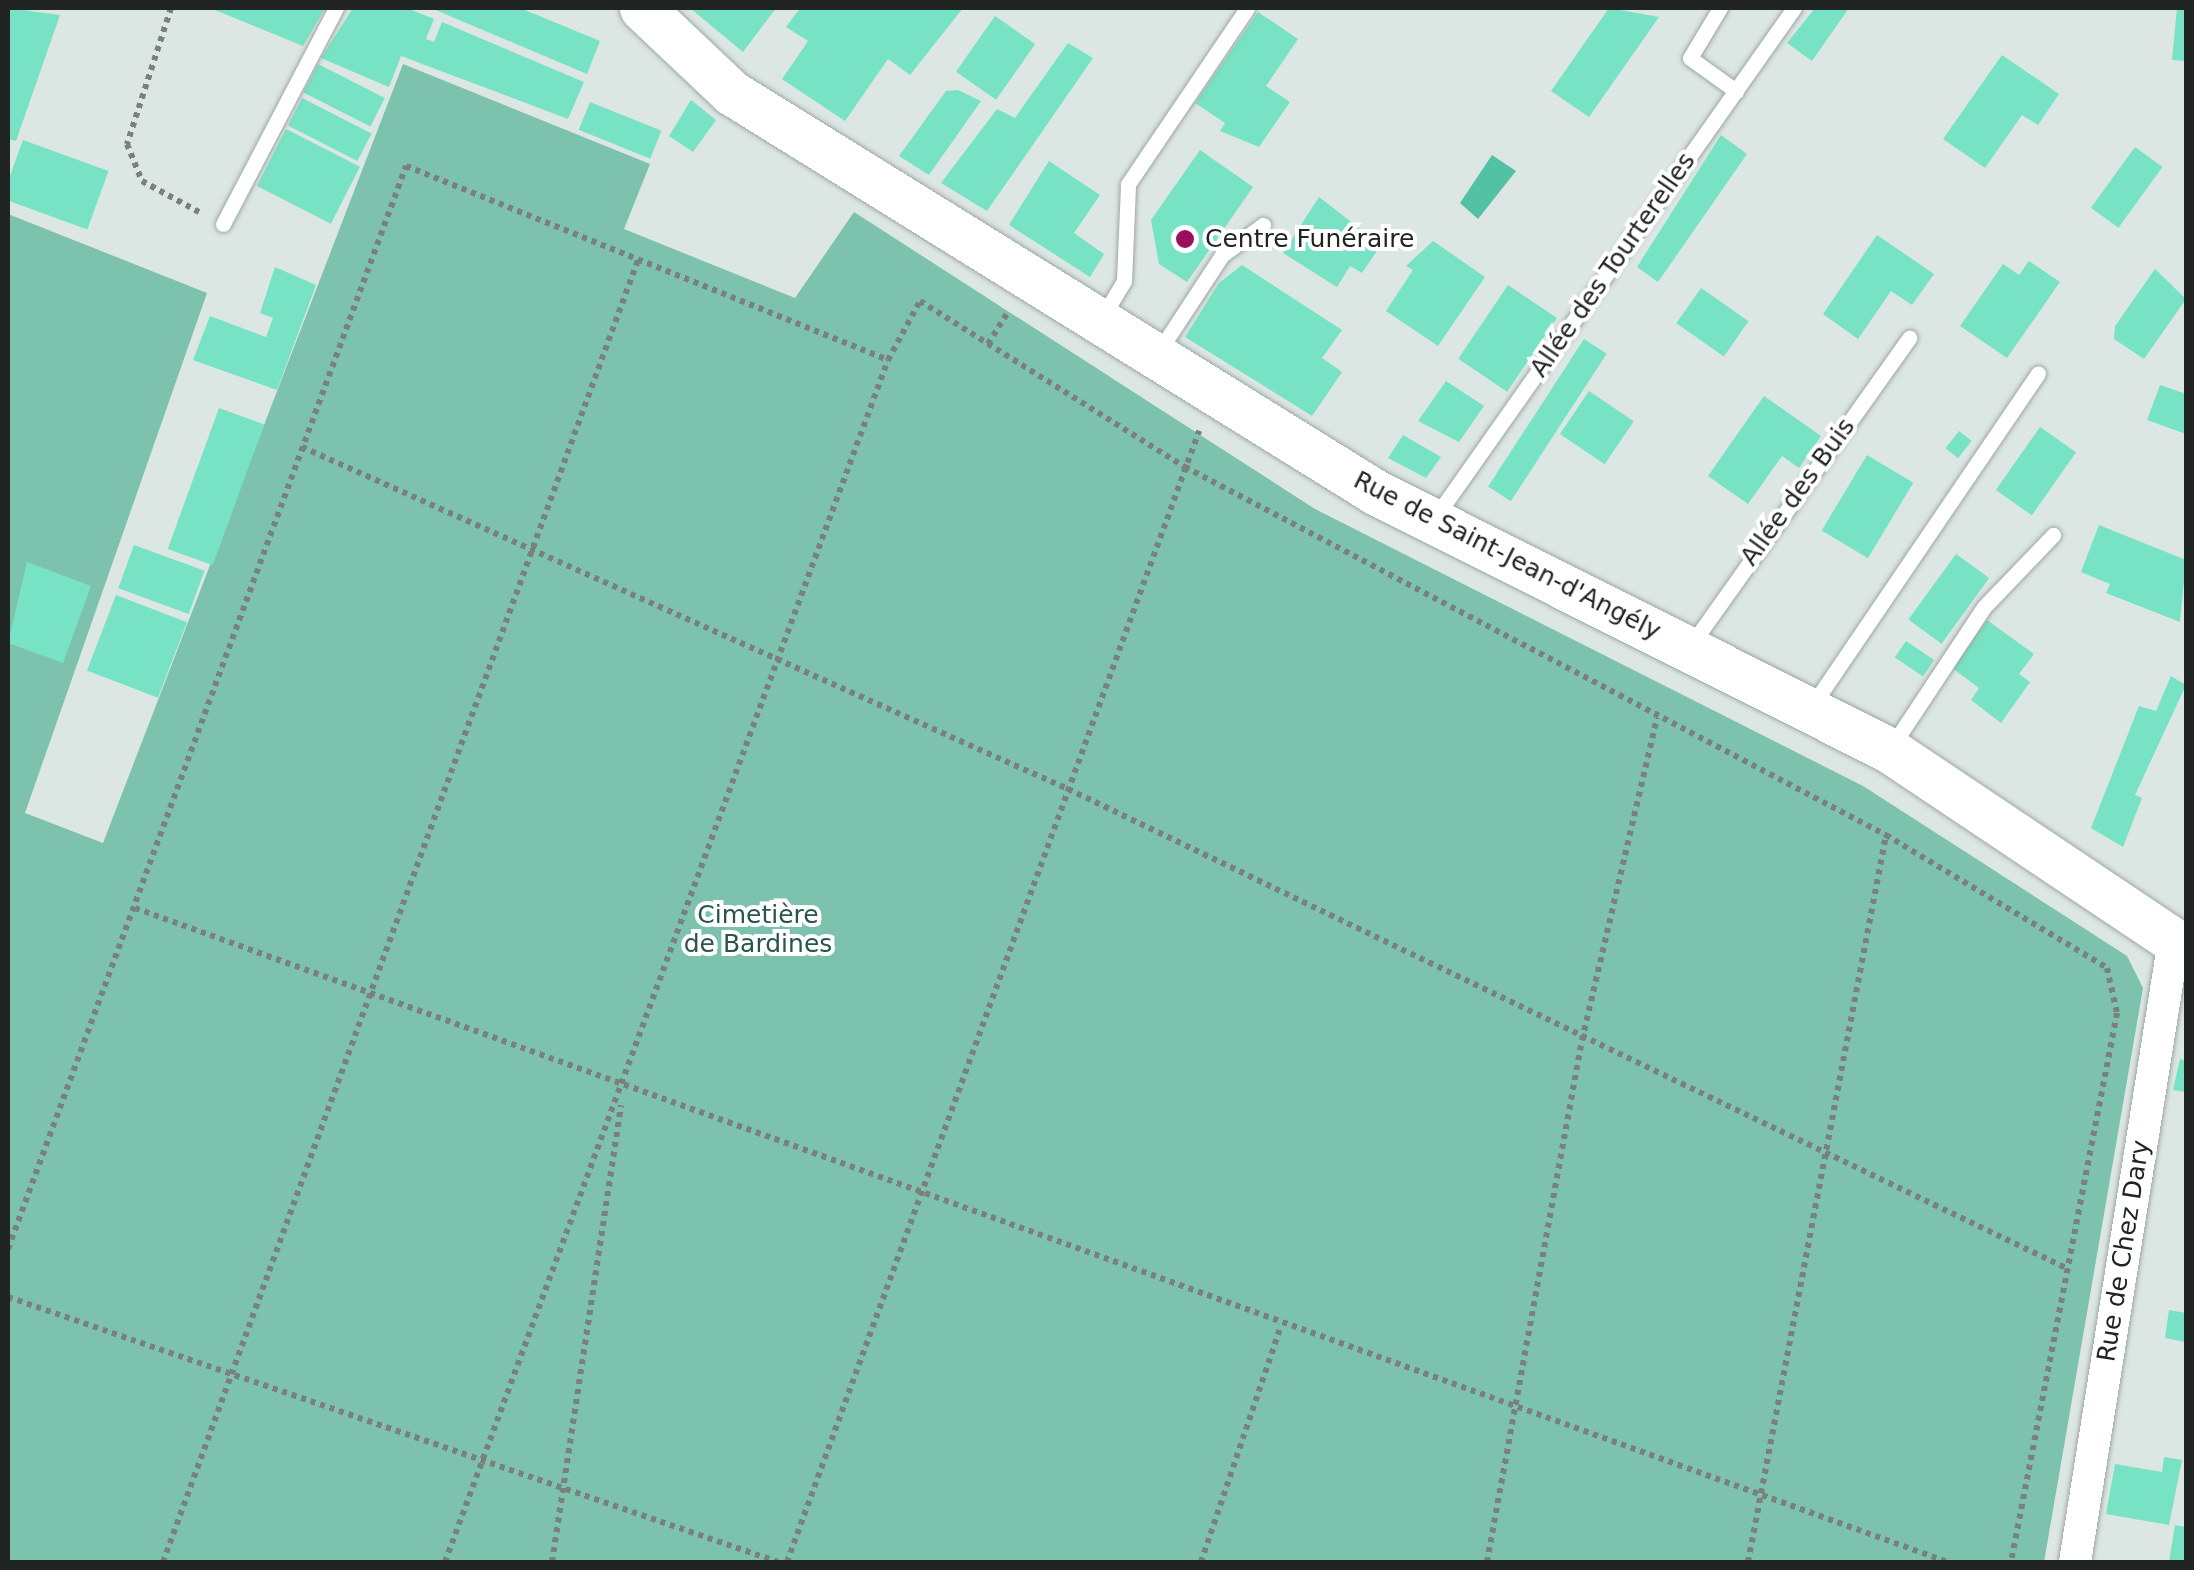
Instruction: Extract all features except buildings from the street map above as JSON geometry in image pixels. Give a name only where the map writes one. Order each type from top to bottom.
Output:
[{"type":"main road","name":"Rue de Saint-Jean-d'Angély","points":[[642,8],[732,93],[1219,394],[1432,522],[1889,750],[2180,944]]},
{"type":"street","name":"Rue de Chez Dary","points":[[2075,1562],[2180,944]]},
{"type":"lane","points":[[223,224],[336,8]]},
{"type":"lane","points":[[1100,320],[1124,281],[1128,184],[1247,8]]},
{"type":"lane","points":[[1720,8],[1690,58],[1736,91]]},
{"type":"lane","name":"Allée des Tourterelles","points":[[1432,522],[1794,8]]},
{"type":"lane","points":[[1156,355],[1222,255],[1263,225]]},
{"type":"lane","name":"Allée des Buis","points":[[1688,648],[1909,338]]},
{"type":"lane","points":[[1810,710],[2038,374]]},
{"type":"lane","points":[[1889,750],[1984,607],[2053,535]]},
{"type":"path","points":[[171,8],[127,144],[142,181],[223,224]]},
{"type":"path","points":[[8,1249],[406,166],[888,360]]},
{"type":"path","points":[[163,1562],[375,997],[638,260]]},
{"type":"path","points":[[445,1562],[623,1088],[774,652],[888,360],[920,301],[1185,468],[1656,718],[1886,835],[2107,968],[2117,1013],[2011,1562]]},
{"type":"path","points":[[787,1562],[1185,468],[1219,394]]},
{"type":"path","points":[[302,446],[774,652],[1068,789],[1824,1158],[2068,1269]]},
{"type":"path","points":[[1488,1562],[1582,1040],[1656,718]]},
{"type":"path","points":[[1748,1562],[1886,835]]},
{"type":"path","points":[[135,908],[920,1196],[1948,1562]]},
{"type":"path","points":[[552,1562],[623,1088]]},
{"type":"path","points":[[8,1297],[484,1455],[778,1562]]},
{"type":"path","points":[[1201,1562],[1281,1325]]},
{"type":"green space","name":"Cimetière de Bardines","points":[[403,64],[650,164],[624,229],[795,298],[854,212],[1315,509],[1863,786],[2127,956],[2143,988],[2044,1562],[8,1562],[8,214],[207,293],[25,813],[103,843]]},
{"type":"shaded area","points":[[1492,155],[1516,171],[1478,219],[1460,203]]},
{"type":"place","name":"Centre Funéraire","points":[[1185,239]]}]
